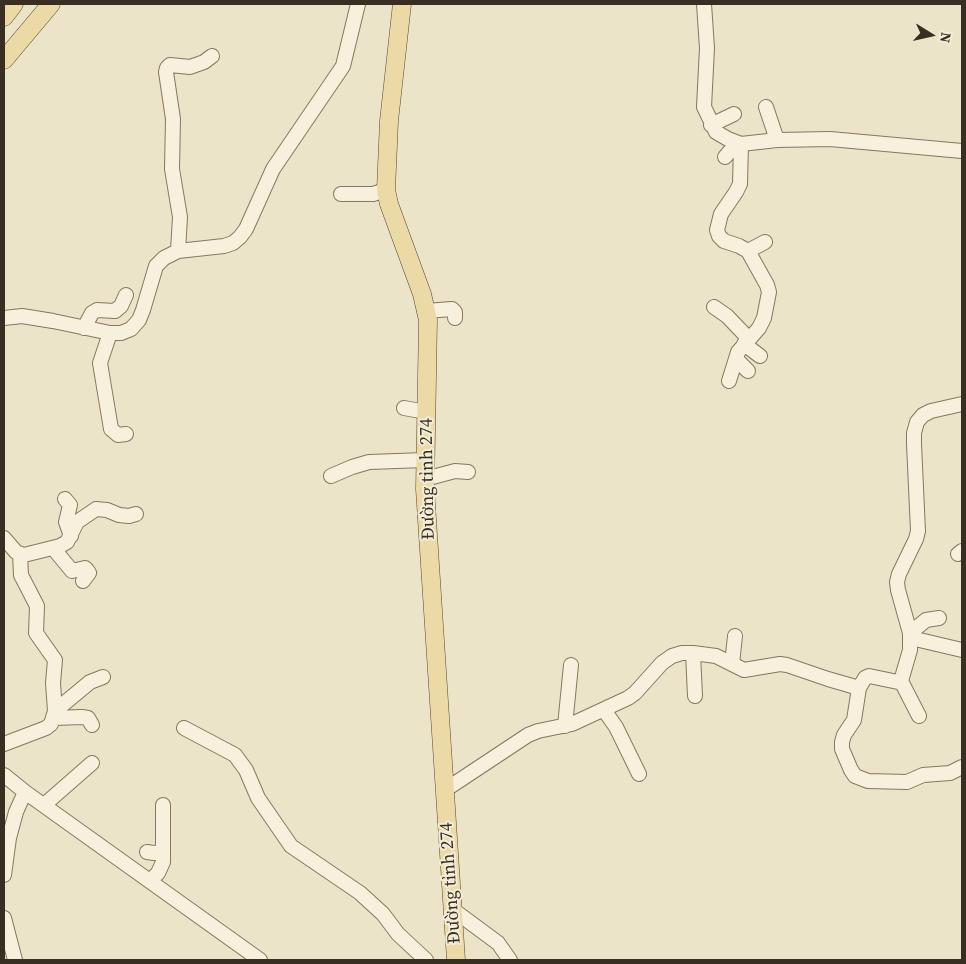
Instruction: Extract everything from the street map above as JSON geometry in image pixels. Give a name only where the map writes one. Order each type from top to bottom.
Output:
[{"type":"main road","points":[[4,17],[14,4]]},
{"type":"main road","points":[[4,60],[51,4]]},
{"type":"main road","name":"Đường tỉnh 274","points":[[402,4],[389,122],[386,190],[389,204],[422,294],[428,320],[426,479],[456,960]]},
{"type":"street","points":[[4,318],[30,318],[54,321],[110,333],[120,333],[131,328],[139,320],[156,266],[164,258],[178,251],[224,246],[233,243],[240,237],[246,229],[273,169],[343,66],[358,4]]},
{"type":"street","points":[[704,4],[707,48],[704,107],[716,132],[739,144],[777,140],[830,139],[962,152]]},
{"type":"street","points":[[178,251],[180,217],[172,169],[173,119],[166,72],[170,65],[190,67],[204,62],[212,56]]},
{"type":"street","points":[[766,107],[777,140]]},
{"type":"street","points":[[711,125],[734,114]]},
{"type":"street","points":[[725,157],[739,144]]},
{"type":"street","points":[[729,381],[736,360],[746,341],[759,328],[764,318],[769,292],[748,251],[724,240],[719,236],[717,230],[721,214],[740,184],[739,144]]},
{"type":"street","points":[[341,194],[372,194],[386,190]]},
{"type":"street","points":[[748,251],[765,242]]},
{"type":"street","points":[[84,328],[92,312],[97,310],[114,311],[120,306],[126,295]]},
{"type":"street","points":[[714,307],[728,316],[746,341],[760,356]]},
{"type":"street","points":[[426,311],[452,309],[455,312],[455,318]]},
{"type":"street","points":[[110,333],[100,362],[111,429],[118,435],[126,434]]},
{"type":"street","points":[[736,360],[748,371]]},
{"type":"street","points":[[919,716],[901,681],[910,650],[910,635],[897,582],[918,531],[914,433],[917,422],[923,415],[931,411],[962,404]]},
{"type":"street","points":[[404,408],[426,412]]},
{"type":"street","points":[[331,476],[369,462],[426,460]]},
{"type":"street","points":[[426,479],[455,471],[468,472]]},
{"type":"street","points":[[65,499],[70,505],[66,522],[69,539]]},
{"type":"street","points":[[69,539],[77,522],[96,509],[107,510],[119,515],[136,514]]},
{"type":"street","points":[[20,554],[53,548],[86,530]]},
{"type":"street","points":[[4,538],[20,554],[22,575],[37,606],[36,633],[55,660],[53,683],[54,714],[51,724],[40,732],[4,744]]},
{"type":"street","points":[[53,548],[72,571],[85,568],[87,570],[89,573],[83,581]]},
{"type":"street","points":[[910,635],[926,620],[939,618]]},
{"type":"street","points":[[910,635],[962,650]]},
{"type":"street","points":[[732,664],[735,636]]},
{"type":"street","points":[[445,790],[528,735],[538,731],[565,726],[604,710],[634,693],[662,663],[672,656],[693,653],[716,656],[744,670],[780,664],[787,665],[860,688]]},
{"type":"street","points":[[693,653],[695,696]]},
{"type":"street","points":[[565,726],[571,665]]},
{"type":"street","points":[[901,681],[869,676],[865,678],[860,688],[856,713],[842,742],[842,748],[855,776],[868,781],[900,783],[929,773],[950,773],[962,767]]},
{"type":"street","points":[[54,714],[90,682],[103,677]]},
{"type":"street","points":[[604,710],[616,727],[639,774]]},
{"type":"street","points":[[54,714],[88,718],[92,725]]},
{"type":"street","points":[[184,728],[235,755],[246,770],[258,798],[291,846],[360,893],[383,914],[398,934],[426,960]]},
{"type":"street","points":[[44,805],[92,763]]},
{"type":"street","points":[[4,775],[260,960]]},
{"type":"street","points":[[4,876],[9,838],[16,812],[25,792]]},
{"type":"street","points":[[150,882],[158,873],[163,862],[164,805]]},
{"type":"street","points":[[147,852],[163,852]]},
{"type":"street","points":[[452,909],[498,943],[510,960]]},
{"type":"street","points":[[4,918],[15,960]]}]
